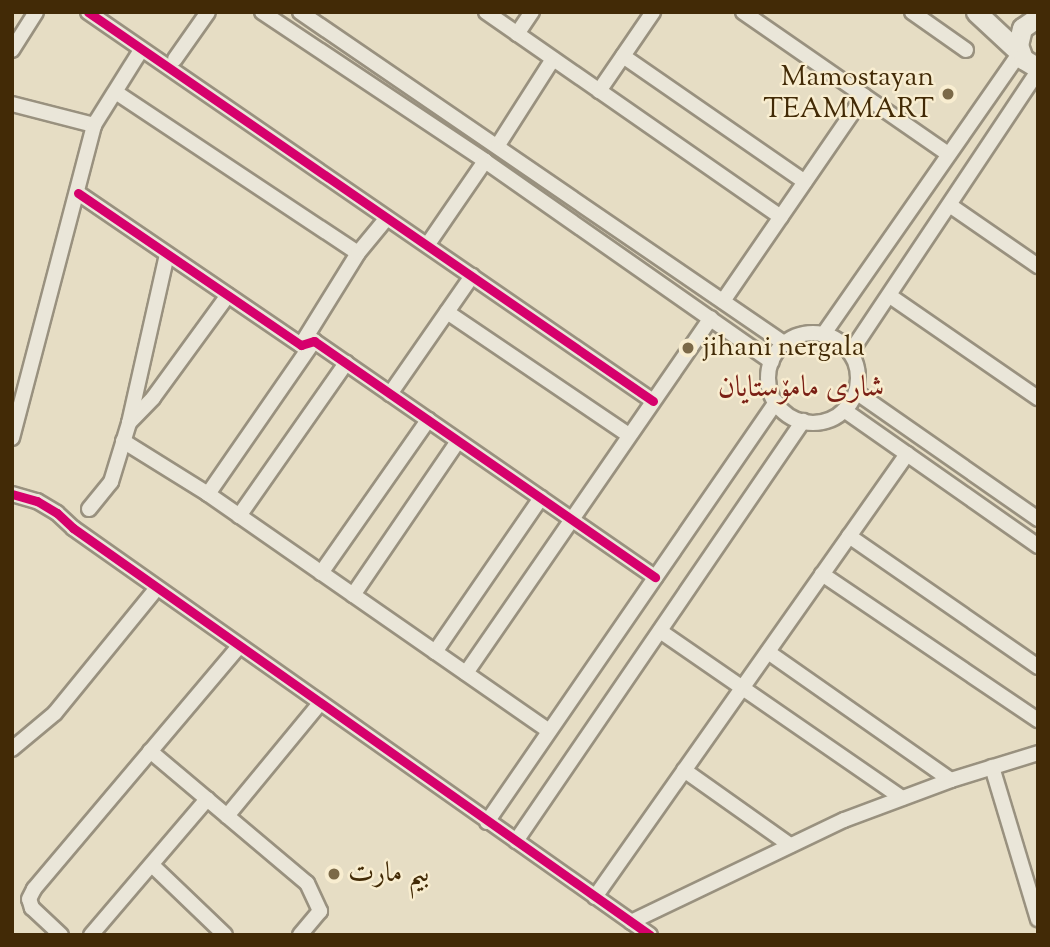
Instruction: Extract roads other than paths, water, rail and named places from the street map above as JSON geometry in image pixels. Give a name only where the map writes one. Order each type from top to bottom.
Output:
[{"type":"street","points":[[12,50],[36,12]]},
{"type":"street","points":[[88,12],[653,401]]},
{"type":"street","points":[[175,59],[208,12]]},
{"type":"street","points":[[262,12],[485,161],[772,362]]},
{"type":"street","points":[[300,12],[785,344]]},
{"type":"street","points":[[486,12],[781,217]]},
{"type":"street","points":[[517,34],[532,12]]},
{"type":"street","points":[[599,91],[653,12]]},
{"type":"street","points":[[743,12],[948,154]]},
{"type":"street","points":[[912,12],[966,50]]},
{"type":"street","points":[[850,353],[1036,79],[1020,53],[976,12]]},
{"type":"street","points":[[823,334],[1020,53],[1018,36],[1022,28],[1038,17]]},
{"type":"street","points":[[12,438],[94,125],[117,93],[141,50]]},
{"type":"street","points":[[623,56],[805,182]]},
{"type":"street","points":[[498,145],[553,59]]},
{"type":"street","points":[[117,93],[358,253]]},
{"type":"street","points":[[723,301],[864,96]]},
{"type":"street","points":[[12,104],[94,125]]},
{"type":"street","points":[[428,244],[485,161]]},
{"type":"street","points":[[521,187],[534,170]]},
{"type":"street","points":[[78,193],[228,295],[307,343],[346,363],[655,577]]},
{"type":"street","points":[[951,206],[1038,266]]},
{"type":"street","points":[[208,494],[307,343],[358,253],[387,218]]},
{"type":"street","points":[[89,509],[111,482],[129,423],[167,254]]},
{"type":"street","points":[[390,394],[472,276]]},
{"type":"street","points":[[129,423],[153,398],[228,295]]},
{"type":"street","points":[[890,296],[1038,398]]},
{"type":"street","points":[[447,312],[629,435]]},
{"type":"street","points":[[466,673],[710,318]]},
{"type":"street","points":[[823,334],[837,340],[850,353],[858,376],[856,392],[844,410],[828,420],[803,421],[786,413],[776,402],[769,381],[772,362],[785,344],[801,335],[823,334]]},
{"type":"street","points":[[239,516],[346,363]]},
{"type":"street","points":[[856,392],[1038,519]]},
{"type":"street","points":[[487,822],[776,402]]},
{"type":"street","points":[[844,410],[1038,546]]},
{"type":"street","points":[[321,573],[428,419]]},
{"type":"street","points":[[516,841],[803,421]]},
{"type":"street","points":[[123,441],[208,494],[550,731]]},
{"type":"street","points":[[353,595],[458,441]]},
{"type":"street","points":[[595,897],[906,454]]},
{"type":"street","points":[[12,494],[37,501],[57,513],[73,528],[650,935]]},
{"type":"street","points":[[435,652],[541,498]]},
{"type":"street","points":[[849,536],[1038,667]]},
{"type":"street","points":[[822,574],[1038,720]]},
{"type":"street","points":[[12,749],[55,713],[157,587]]},
{"type":"street","points":[[660,631],[902,798]]},
{"type":"street","points":[[61,935],[33,908],[29,899],[34,889],[239,646]]},
{"type":"street","points":[[768,652],[951,780]]},
{"type":"street","points":[[228,816],[320,703]]},
{"type":"street","points":[[150,751],[307,883],[320,911],[300,935]]},
{"type":"street","points":[[631,922],[790,845],[902,798],[1038,753]]},
{"type":"street","points":[[992,767],[1038,919]]},
{"type":"street","points":[[684,770],[790,845]]},
{"type":"street","points":[[90,935],[206,799]]},
{"type":"street","points":[[152,865],[225,935]]},
{"type":"place","name":"Mamostayan TEAMMART","points":[[948,94]]},
{"type":"place","name":"jihani nergala","points":[[688,348]]},
{"type":"place","name":"بیم مارت","points":[[334,874]]},
{"type":"district","name":"شاری مامۆستایان","points":[[801,389]]}]
